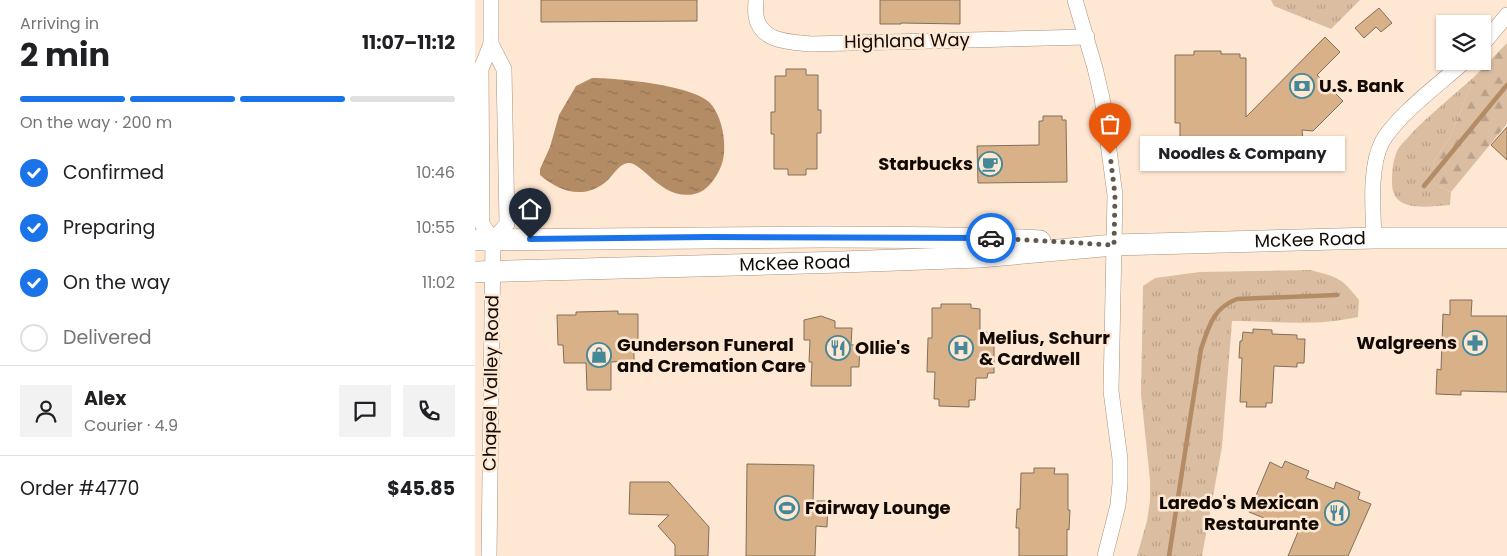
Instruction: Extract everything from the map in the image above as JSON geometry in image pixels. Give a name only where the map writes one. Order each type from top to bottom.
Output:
[{"type":"main road","name":"McKee Road","points":[[484,240],[708,237],[980,237],[1114,245]]},
{"type":"main road","name":"McKee Road","points":[[484,272],[980,257],[1114,245],[1374,238],[1507,238]]},
{"type":"street","name":"Chapel Valley Road","points":[[489,556],[484,240],[482,224],[481,69],[491,44],[491,0]]},
{"type":"street","name":"Highland Way","points":[[756,0],[756,17],[761,28],[767,35],[776,40],[791,42],[811,44],[1087,37]]},
{"type":"street","points":[[1075,0],[1087,37],[1102,98],[1116,213],[1111,391],[1120,483],[1118,506],[1105,556]]},
{"type":"street","points":[[1491,34],[1507,15]]},
{"type":"street","name":"Chapel Valley Road","points":[[484,240],[507,224],[504,69],[491,44]]},
{"type":"street","points":[[1374,238],[1373,188],[1376,162],[1382,143],[1409,110],[1455,70]]},
{"type":"green space","points":[[1271,0],[1360,0],[1331,29],[1274,6]]},
{"type":"green space","points":[[1507,43],[1507,124],[1451,192],[1434,184],[1433,162],[1451,136],[1474,77],[1481,70],[1491,70],[1491,59]]},
{"type":"green space","points":[[1474,77],[1451,136],[1433,162],[1434,184],[1451,192],[1450,205],[1422,207],[1405,204],[1398,200],[1392,183],[1393,165],[1398,149],[1426,119]]},
{"type":"green space","points":[[1311,270],[1339,279],[1348,287],[1359,300],[1358,317],[1310,323],[1232,321],[1222,447],[1202,556],[1137,556],[1147,521],[1150,501],[1150,480],[1141,394],[1143,286],[1155,278],[1200,272]]},
{"type":"water","points":[[592,78],[619,79],[672,87],[701,97],[710,103],[718,115],[723,130],[724,153],[722,165],[707,188],[698,193],[686,195],[675,193],[656,182],[634,164],[628,163],[619,167],[600,186],[582,192],[565,190],[540,175],[540,169],[550,147],[559,115],[576,86]]},
{"type":"building","points":[[541,0],[697,0],[697,21],[541,22]]},
{"type":"building","points":[[880,0],[960,0],[960,24],[880,24]]},
{"type":"building","points":[[1379,8],[1392,23],[1381,32],[1376,27],[1364,38],[1355,28]]},
{"type":"building","points":[[1325,37],[1340,52],[1317,75],[1343,101],[1313,131],[1302,130],[1303,140],[1246,139],[1246,148],[1180,148],[1180,123],[1175,123],[1175,55],[1194,55],[1194,51],[1221,51],[1221,54],[1240,54],[1240,58],[1246,58],[1246,117]]},
{"type":"building","points":[[786,69],[806,69],[806,75],[818,75],[818,110],[821,110],[821,133],[817,133],[817,169],[806,169],[806,175],[788,175],[788,169],[774,169],[774,134],[771,134],[771,112],[775,112],[775,76],[786,76]]},
{"type":"building","points":[[1043,116],[1062,116],[1062,120],[1066,120],[1067,182],[978,183],[977,146],[1039,145],[1039,121],[1043,121]]},
{"type":"building","points":[[1507,127],[1507,160],[1491,145]]},
{"type":"building","name":"Walgreens","points":[[1450,300],[1472,300],[1471,316],[1507,316],[1507,392],[1461,391],[1461,395],[1436,394],[1437,369],[1441,370],[1443,314],[1450,315]]},
{"type":"building","name":"Melius, Schurr & Cardwell","points":[[941,304],[971,304],[971,308],[980,309],[980,332],[987,332],[987,338],[994,338],[994,373],[988,373],[987,378],[976,378],[975,400],[969,400],[969,407],[939,406],[939,399],[934,399],[935,372],[927,372],[928,338],[932,338],[932,308],[941,308]]},
{"type":"building","name":"Gunderson Funeral and Cremation Care","points":[[618,311],[618,314],[638,314],[638,344],[634,344],[634,361],[611,362],[611,390],[587,390],[586,363],[564,363],[563,345],[558,345],[557,315],[576,315],[576,312]]},
{"type":"building","name":"Ollie's","points":[[821,316],[835,321],[835,328],[852,328],[851,345],[860,345],[859,367],[851,367],[851,386],[811,386],[812,362],[809,362],[810,340],[804,340],[804,320]]},
{"type":"building","points":[[1253,329],[1272,330],[1272,334],[1297,335],[1297,339],[1305,339],[1304,363],[1297,363],[1297,367],[1274,366],[1272,403],[1266,403],[1266,407],[1246,407],[1247,402],[1240,402],[1242,358],[1239,358],[1240,341],[1242,341],[1243,332],[1253,333]]},
{"type":"building","points":[[1285,461],[1309,471],[1306,478],[1334,489],[1336,482],[1360,492],[1358,499],[1371,504],[1348,556],[1288,556],[1298,532],[1249,512],[1270,462],[1282,468]]},
{"type":"building","name":"Fairway Lounge","points":[[747,464],[814,465],[813,501],[828,501],[827,527],[816,526],[815,556],[746,556]]},
{"type":"building","points":[[1034,468],[1055,468],[1054,474],[1068,474],[1068,510],[1070,510],[1069,530],[1067,529],[1067,556],[1019,556],[1019,528],[1016,528],[1017,509],[1020,509],[1021,473],[1034,473]]},
{"type":"building","points":[[630,482],[669,482],[709,527],[708,556],[675,556],[675,545],[658,526],[669,515],[629,514]]},
{"type":"waterway","points":[[1424,186],[1507,85]]},
{"type":"waterway","points":[[1169,556],[1201,349],[1213,319],[1222,307],[1237,299],[1337,295]]},
{"type":"way so far","points":[[991,238],[1114,245],[1116,213],[1110,154]]},
{"type":"place","name":"U.S. Bank","points":[[1302,86]]},
{"type":"place","name":"Noodles & Company","points":[[1110,154]]},
{"type":"place","name":"Starbucks","points":[[990,164]]},
{"type":"place","name":"Walgreens","points":[[1475,343]]},
{"type":"place","name":"Ollie's","points":[[838,348]]},
{"type":"place","name":"Melius, Schurr & Cardwell","points":[[961,348]]},
{"type":"place","name":"Gunderson Funeral and Cremation Care","points":[[599,355]]},
{"type":"place","name":"Fairway Lounge","points":[[787,508]]},
{"type":"place","name":"Laredo's Mexican Restaurante","points":[[1337,513]]},
{"type":"route","points":[[530,239],[708,237],[991,238]]}]
